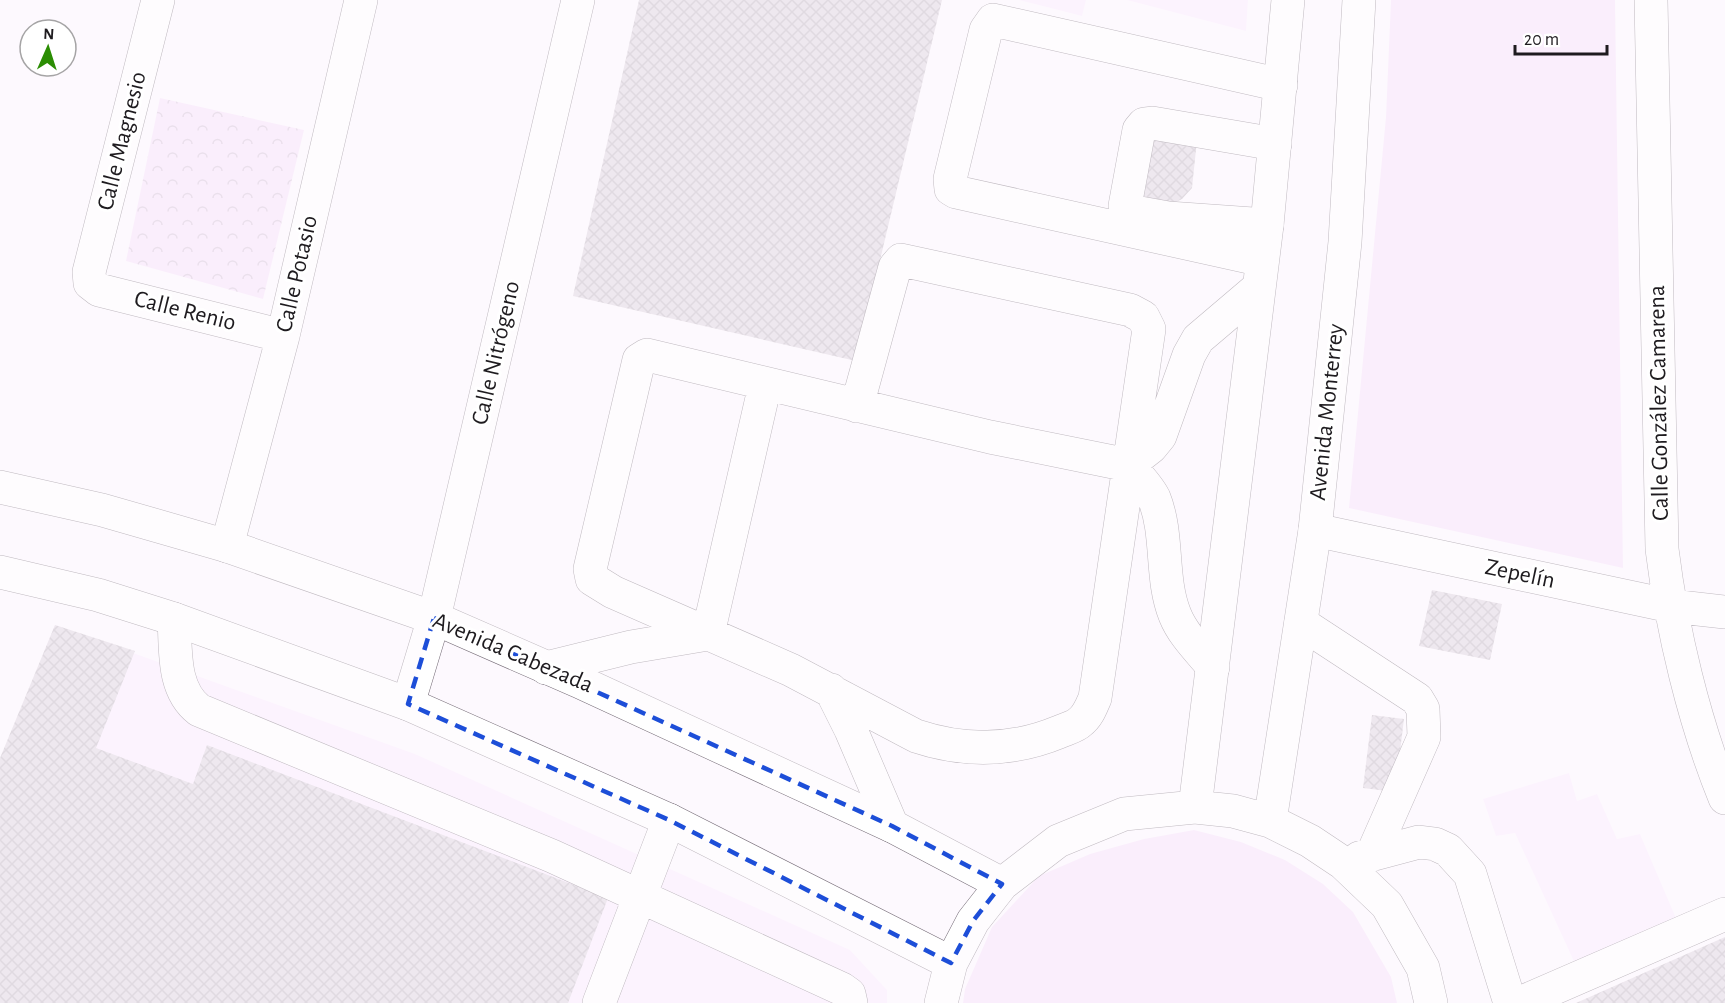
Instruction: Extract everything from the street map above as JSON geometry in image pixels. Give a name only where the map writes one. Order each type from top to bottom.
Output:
[{"type":"main road","name":"Calle Magnesio","points":[[90,283],[89,272],[158,0]]},
{"type":"main road","name":"Calle Potasio","points":[[226,546],[283,336],[361,0]]},
{"type":"main road","name":"Calle Nitrógeno","points":[[408,704],[434,618],[578,0]]},
{"type":"main road","points":[[1196,807],[1267,225],[1288,0]]},
{"type":"main road","name":"Avenida Monterrey","points":[[1270,821],[1315,530],[1345,242],[1359,0]]},
{"type":"main road","name":"Calle González Camarena","points":[[1651,0],[1661,522],[1671,606],[1696,711],[1725,798]]},
{"type":"main road","points":[[1260,274],[956,192],[951,189],[950,178],[986,30],[993,20],[1281,85]]},
{"type":"main road","points":[[1267,225],[1168,218],[1129,211],[1125,206],[1139,130],[1144,124],[1152,123],[1275,144]]},
{"type":"main road","points":[[856,406],[895,267],[901,260],[1130,310],[1143,317],[1149,329],[1128,465],[1095,698],[1089,711],[1079,723],[1022,743],[989,748],[952,746],[916,736],[831,690],[595,583],[590,569],[641,357],[650,356],[765,385],[990,437],[1128,465],[1154,500],[1160,522],[1169,594],[1175,615],[1185,632],[1213,667]]},
{"type":"main road","points":[[1128,465],[1146,452],[1160,436],[1185,365],[1198,339],[1260,274]]},
{"type":"main road","name":"Calle Renio","points":[[90,283],[99,290],[283,336]]},
{"type":"main road","points":[[708,634],[765,385]]},
{"type":"main road","name":"Avenida Cabezada","points":[[0,487],[102,510],[226,546],[434,618],[892,826],[1002,884]]},
{"type":"main road","name":"Zepelín","points":[[1315,530],[1671,606],[1725,612]]},
{"type":"main road","points":[[0,572],[98,595],[174,619],[408,704],[669,820],[951,963]]},
{"type":"main road","points":[[174,619],[181,689],[189,702],[199,710],[541,851],[639,895],[842,989],[849,994],[851,1003]]},
{"type":"main road","points":[[1301,623],[1417,699],[1423,709],[1424,737],[1358,859]]},
{"type":"main road","points":[[546,668],[631,647],[708,634]]},
{"type":"main road","points":[[831,690],[851,730],[892,826]]},
{"type":"main road","points":[[941,1003],[951,963],[973,921],[1002,884],[1059,841],[1124,814],[1196,807],[1233,811],[1270,821],[1310,841],[1358,859],[1419,842],[1435,844],[1448,850],[1470,874],[1510,1003]]},
{"type":"main road","points":[[599,1003],[669,820]]},
{"type":"main road","points":[[1358,859],[1423,968],[1431,1003]]},
{"type":"main road","points":[[1520,1003],[1725,914]]},
{"type":"highlighted area","points":[[434,618],[892,826],[1002,884],[973,921],[951,963],[669,820],[408,704]]},
{"type":"shaded area","points":[[1019,0],[1086,0],[1082,16]]},
{"type":"shaded area","points":[[1127,0],[1248,0],[1246,31]]},
{"type":"shaded area","points":[[55,625],[415,754],[850,950],[887,990],[887,1003],[0,1003],[0,763]]},
{"type":"shaded area","points":[[1569,773],[1577,801],[1597,794],[1617,839],[1640,834],[1679,925],[1577,968],[1515,833],[1496,836],[1483,799]]},
{"type":"green space","points":[[1391,0],[1615,0],[1623,568],[1349,508],[1386,117]]},
{"type":"green space","points":[[160,98],[304,130],[263,299],[126,261]]},
{"type":"green space","points":[[1194,830],[1241,842],[1285,860],[1323,884],[1353,912],[1391,977],[1397,1003],[963,1003],[965,989],[992,927],[1039,876],[1090,854],[1144,839]]},
{"type":"building","points":[[639,0],[942,0],[856,361],[573,296]]},
{"type":"building","points":[[1149,131],[1197,140],[1192,188],[1182,199],[1170,205],[1136,200]]},
{"type":"building","points":[[1432,590],[1502,604],[1490,660],[1419,646]]},
{"type":"building","points":[[55,625],[135,651],[96,748],[193,784],[207,745],[608,898],[568,1003],[0,1003],[0,758]]},
{"type":"building","points":[[1372,715],[1404,719],[1395,792],[1363,788]]},
{"type":"building","points":[[1725,937],[1725,1003],[1576,1003]]}]
